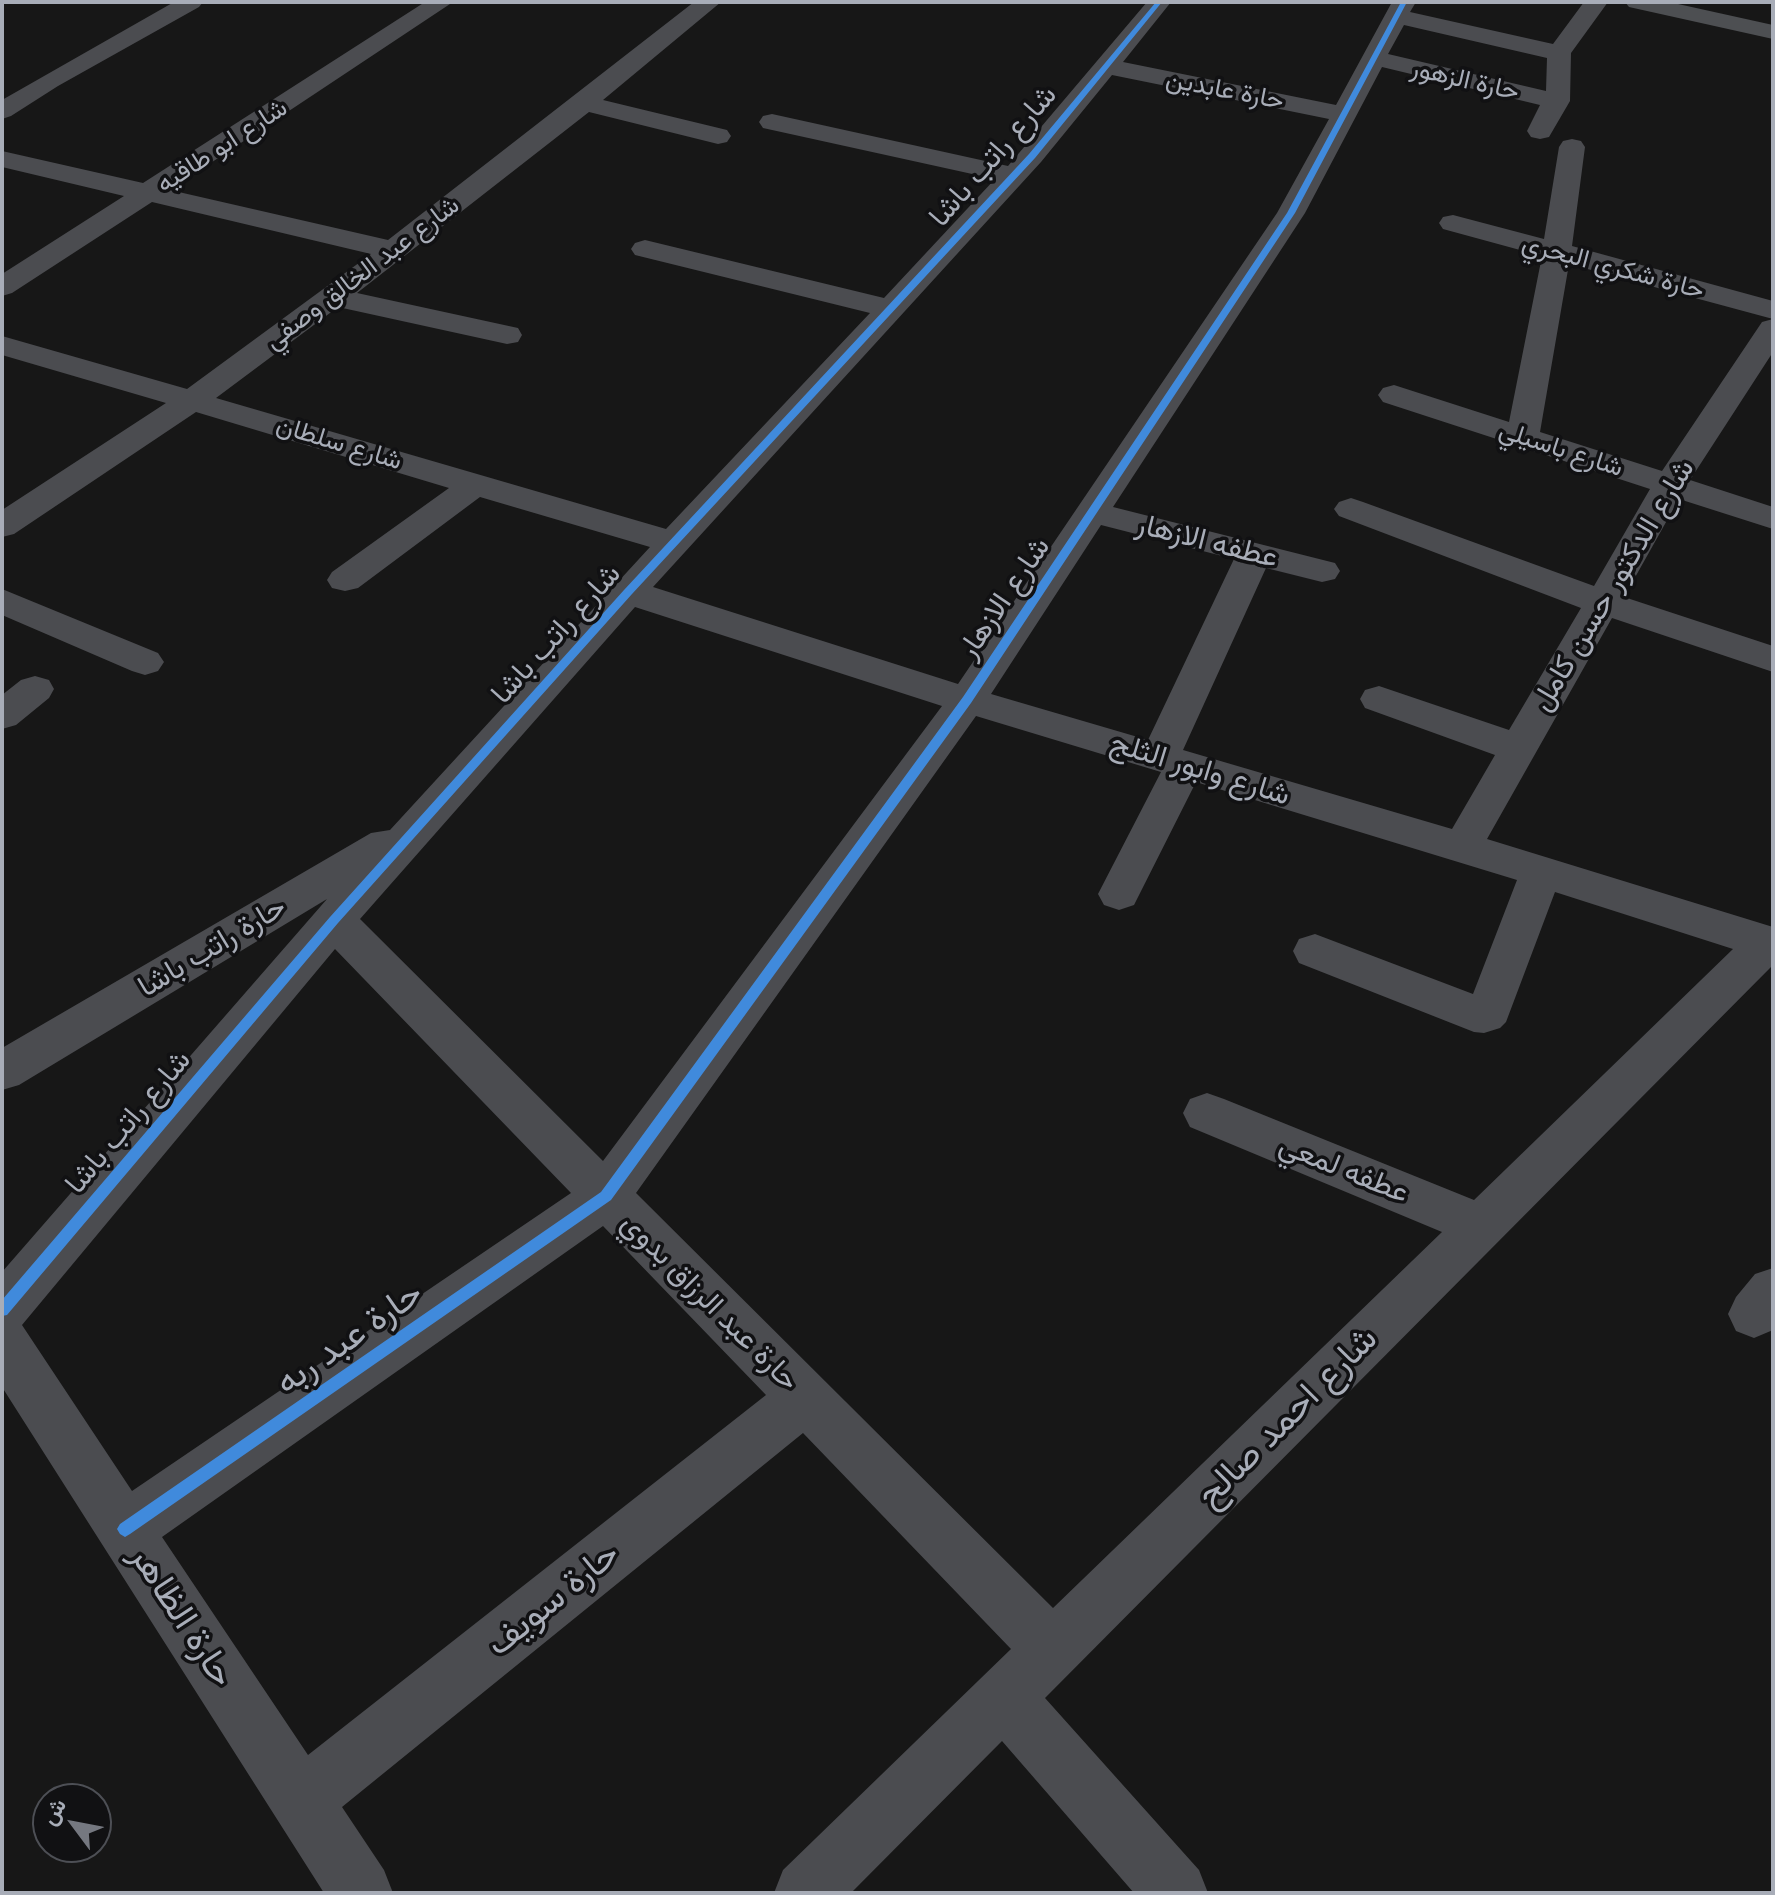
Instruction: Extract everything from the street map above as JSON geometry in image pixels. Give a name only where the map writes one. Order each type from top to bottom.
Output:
[{"type":"main road","points":[[1637,2],[1773,32]]},
{"type":"main road","points":[[1721,2],[1773,13]]},
{"type":"street","name":"شارع ابو طاقيه","points":[[2,287],[441,2]]},
{"type":"street","name":"شارع عبد الخالق وصفي","points":[[2,526],[193,400],[333,297],[709,2]]},
{"type":"street","name":"شارع راتب باشا","points":[[2,1310],[334,920],[628,592],[1014,175],[1159,2]]},
{"type":"street","points":[[1540,131],[1557,101],[1559,53],[1596,2]]},
{"type":"street","points":[[2,111],[49,81],[197,3]]},
{"type":"street","points":[[1400,9],[1559,53]]},
{"type":"street","name":"شارع الازهار","points":[[606,1196],[967,700],[1291,213],[1400,9]]},
{"type":"street","name":"حارة الزهور","points":[[1374,58],[1557,101]]},
{"type":"street","name":"حارة عابدين","points":[[1106,66],[1344,114]]},
{"type":"street","points":[[2,79],[49,81]]},
{"type":"street","points":[[584,103],[718,136]]},
{"type":"street","points":[[772,122],[1014,175]]},
{"type":"street","points":[[1523,437],[1557,251],[1572,147]]},
{"type":"street","points":[[2,159],[393,250]]},
{"type":"street","name":"حارة شكري البحري","points":[[1453,223],[1773,310]]},
{"type":"street","points":[[645,249],[892,309]]},
{"type":"street","points":[[333,297],[507,335]]},
{"type":"street","name":"شارع الدكتور حسن كامل","points":[[1462,847],[1670,485],[1773,328]]},
{"type":"street","name":"شارع سلطان","points":[[2,345],[674,543]]},
{"type":"street","name":"شارع باسيلي","points":[[1394,395],[1773,518]]},
{"type":"street","points":[[345,580],[476,484]]},
{"type":"street","points":[[1351,509],[1601,602],[1773,659]]},
{"type":"street","name":"عطفه الازهار","points":[[1092,512],[1322,571]]},
{"type":"street","points":[[1119,894],[1254,554]]},
{"type":"street","name":"شارع وابور الثلج","points":[[628,592],[967,700],[1462,847],[1770,943]]},
{"type":"street","points":[[2,601],[145,662]]},
{"type":"street","points":[[2,716],[35,689]]},
{"type":"street","points":[[1379,699],[1518,748]]},
{"type":"street","name":"حارة راتب باشا","points":[[2,1071],[422,823]]},
{"type":"street","points":[[1315,951],[1481,1016],[1490,1009],[1541,873]]},
{"type":"street","name":"حارة عبد الرزاق بدوي","points":[[334,920],[1052,1649]]},
{"type":"street","name":"شارع احمد صالح","points":[[806,1893],[1770,943]]},
{"type":"street","name":"عطفه لمعي","points":[[1207,1113],[1481,1225]]},
{"type":"street","name":"حارة عبد ربه","points":[[125,1529],[606,1196]]},
{"type":"street","name":"حارة الظاهر","points":[[2,1341],[361,1893]]},
{"type":"street","name":"حارة سويف","points":[[301,1800],[805,1398]]},
{"type":"street","points":[[1004,1697],[1176,1893]]},
{"type":"cycle path","points":[[2,1310],[334,920],[628,592],[1032,156],[1159,2]]},
{"type":"cycle path","points":[[125,1529],[606,1196],[967,700],[1291,213],[1404,2]]}]
